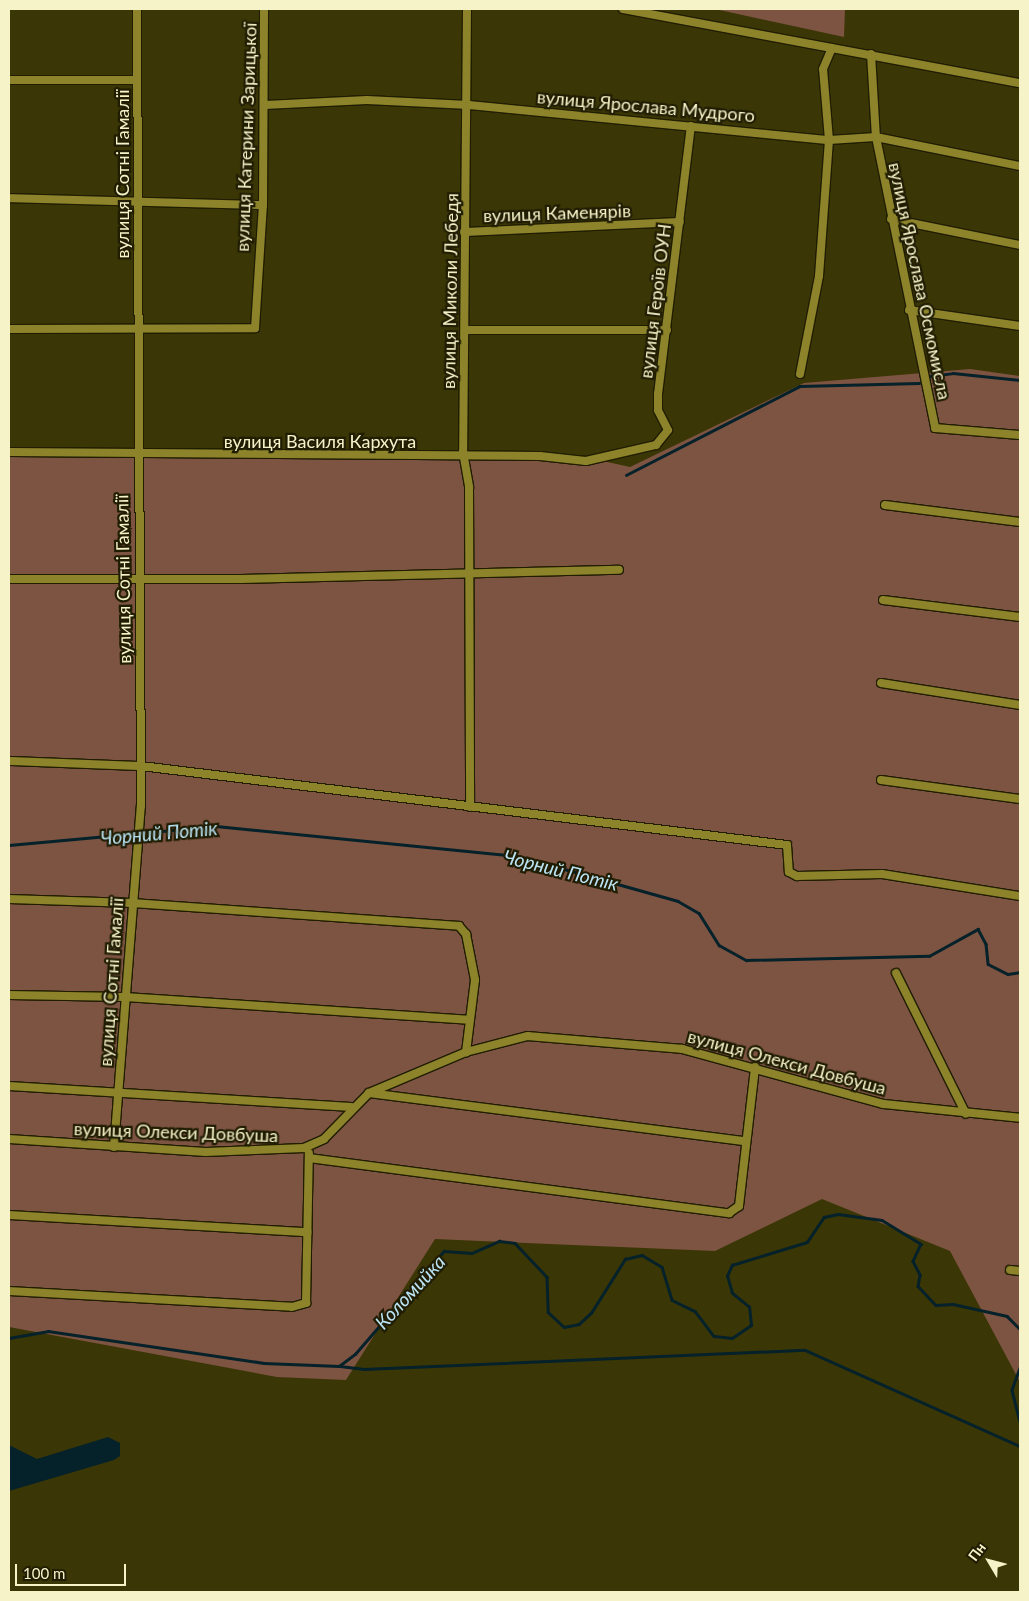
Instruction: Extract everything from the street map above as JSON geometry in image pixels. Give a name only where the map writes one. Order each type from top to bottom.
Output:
[{"type":"street","name":"вулиця Сотні Гамалії","points":[[114,1147],[139,830],[141,766],[136,456],[138,328],[136,203],[137,9]]},
{"type":"street","name":"вулиця Катерини Зарицької","points":[[138,328],[255,328],[263,206],[264,9]]},
{"type":"street","name":"вулиця Миколи Лебедя","points":[[467,9],[468,105],[464,232],[464,456],[469,487],[470,806]]},
{"type":"street","points":[[622,9],[1020,83]]},
{"type":"street","points":[[800,374],[819,276],[829,140],[823,69],[832,48]]},
{"type":"street","name":"вулиця Ярослава Осмомисла","points":[[871,54],[876,138],[890,219],[935,428],[1020,435]]},
{"type":"street","points":[[9,80],[136,80]]},
{"type":"street","name":"вулиця Ярослава Мудрого","points":[[265,105],[368,100],[468,105],[829,140],[876,138],[1020,166]]},
{"type":"street","name":"вулиця Героїв ОУН","points":[[630,454],[660,442],[666,434],[658,404],[691,126]]},
{"type":"street","points":[[9,198],[263,206]]},
{"type":"street","points":[[890,219],[1020,245]]},
{"type":"street","name":"вулиця Каменярів","points":[[464,232],[680,222]]},
{"type":"street","points":[[909,310],[1020,326]]},
{"type":"street","points":[[9,329],[138,328]]},
{"type":"street","points":[[465,330],[667,330]]},
{"type":"street","name":"вулиця Василя Кархута","points":[[9,452],[136,456],[464,456],[586,461],[600,455],[630,454]]},
{"type":"street","points":[[885,505],[1020,522]]},
{"type":"street","points":[[9,579],[468,574],[620,570]]},
{"type":"street","points":[[883,600],[1020,617]]},
{"type":"street","points":[[881,683],[1020,705]]},
{"type":"street","points":[[9,761],[141,766],[787,845],[789,872],[796,876],[882,874],[1020,896]]},
{"type":"street","points":[[881,780],[1020,799]]},
{"type":"street","points":[[9,899],[132,903],[459,926],[466,934],[475,980],[468,1020],[466,1052]]},
{"type":"street","points":[[896,973],[966,1114]]},
{"type":"street","points":[[9,995],[125,997],[468,1020]]},
{"type":"street","name":"вулиця Олекси Довбуша","points":[[9,1139],[216,1152],[309,1147],[331,1132],[351,1107],[369,1093],[466,1052],[535,1036],[682,1049],[755,1067],[884,1104],[966,1114],[1020,1118]]},
{"type":"street","points":[[309,1158],[729,1213],[739,1206],[755,1067]]},
{"type":"street","points":[[9,1086],[351,1107]]},
{"type":"street","points":[[369,1093],[745,1141]]},
{"type":"street","points":[[9,1291],[292,1307],[306,1303],[309,1147]]},
{"type":"street","points":[[9,1215],[308,1232]]},
{"type":"street","points":[[1010,1270],[1020,1271]]},
{"type":"shaded area","points":[[715,9],[845,9],[844,37]]},
{"type":"shaded area","points":[[970,369],[1020,376],[1020,1382],[950,1251],[822,1199],[715,1251],[435,1239],[346,1380],[277,1377],[9,1327],[9,452],[585,457],[630,467],[804,383]]},
{"type":"water","points":[[108,1437],[120,1443],[120,1456],[114,1460],[9,1491],[9,1445],[37,1459]]},
{"type":"waterway","points":[[930,376],[953,373],[1020,380]]},
{"type":"waterway","points":[[626,475],[800,386],[919,383]]},
{"type":"waterway","name":"Чорний Потік","points":[[9,845],[216,826],[518,856],[678,901],[699,913],[719,945],[746,960],[929,956],[978,929],[986,944],[988,964],[1008,974],[1020,972]]},
{"type":"waterway","name":"Коломийка","points":[[9,1338],[48,1331],[264,1363],[339,1366],[355,1354],[444,1251],[472,1253],[499,1241],[515,1243],[547,1277],[548,1312],[564,1327],[579,1324],[591,1313],[625,1259],[642,1255],[662,1267],[672,1300],[695,1311],[714,1336],[732,1338],[751,1325],[749,1307],[732,1293],[727,1276],[732,1265],[807,1242],[824,1217],[838,1214],[882,1220],[921,1244],[913,1261],[920,1275],[918,1286],[936,1305],[953,1304],[1007,1316],[1020,1329]]},
{"type":"waterway","points":[[340,1366],[364,1369],[805,1350],[1020,1446]]},
{"type":"waterway","name":"Коломийка","points":[[1020,1368],[1012,1390],[1020,1421]]}]
